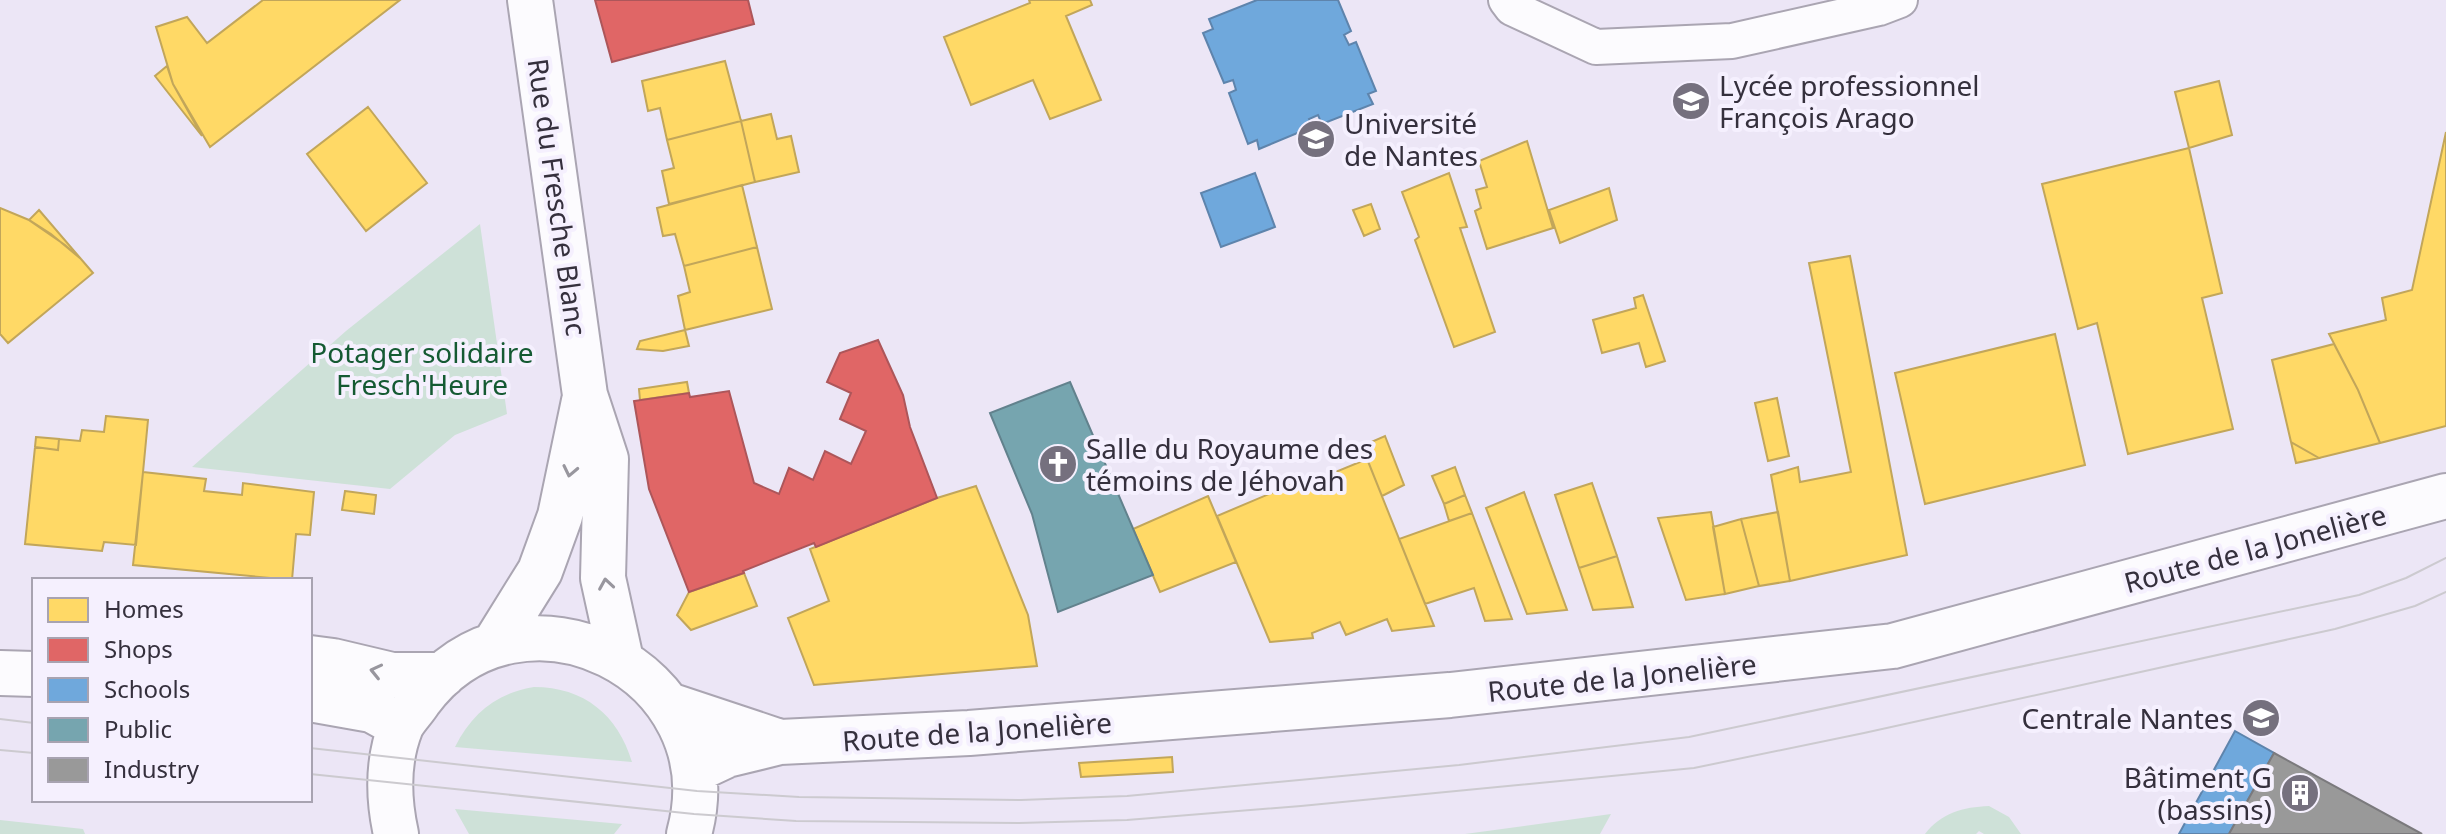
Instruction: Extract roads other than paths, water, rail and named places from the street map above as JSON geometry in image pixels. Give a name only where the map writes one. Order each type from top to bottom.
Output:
[{"type":"street","name":"Rue du Fresche Blanc","points":[[530,0],[585,395],[606,459],[603,578],[621,660]]},
{"type":"street","name":"Rue du Fresche Blanc","points":[[494,645],[540,571],[560,516],[585,395]]},
{"type":"street","name":"Route de la Jonelière","points":[[695,770],[727,755],[780,742],[969,733],[1450,695],[1893,646],[2446,496]]},
{"type":"street","points":[[396,834],[390,809],[389,781],[401,726],[432,685],[471,656],[494,645],[546,638],[572,641],[621,660],[656,688],[669,705],[681,725],[695,770],[696,802],[689,834]]},
{"type":"street","points":[[312,658],[392,675],[443,675]]},
{"type":"street","points":[[0,673],[32,674]]},
{"type":"street","points":[[312,699],[372,710],[401,726]]},
{"type":"street","name":"Route de la Jonelière","points":[[669,705],[780,742]]},
{"type":"lane","points":[[1506,0],[1512,8],[1596,47],[1732,41],[1879,8],[1900,0]]},
{"type":"tram line","points":[[312,748],[697,791],[799,797],[1021,800],[1127,796],[1459,765],[1689,737],[2359,595],[2406,578],[2446,558]]},
{"type":"tram line","points":[[312,774],[694,814],[796,821],[1019,823],[1127,820],[1301,806],[1694,768],[2335,629],[2415,606],[2446,592]]},
{"type":"tram line","points":[[0,719],[32,723]]},
{"type":"tram line","points":[[0,750],[32,753]]},
{"type":"place","name":"Lycée professionnel François Arago","points":[[1691,101]]},
{"type":"place","name":"Université de Nantes","points":[[1316,139]]},
{"type":"place","name":"Salle du Royaume des témoins de Jéhovah","points":[[1058,464]]},
{"type":"place","name":"Centrale Nantes","points":[[2261,718]]},
{"type":"place","name":"Bâtiment G (bassins)","points":[[2300,793]]},
{"type":"park label","name":"Potager solidaire Fresch'Heure","points":[[422,368]]}]
